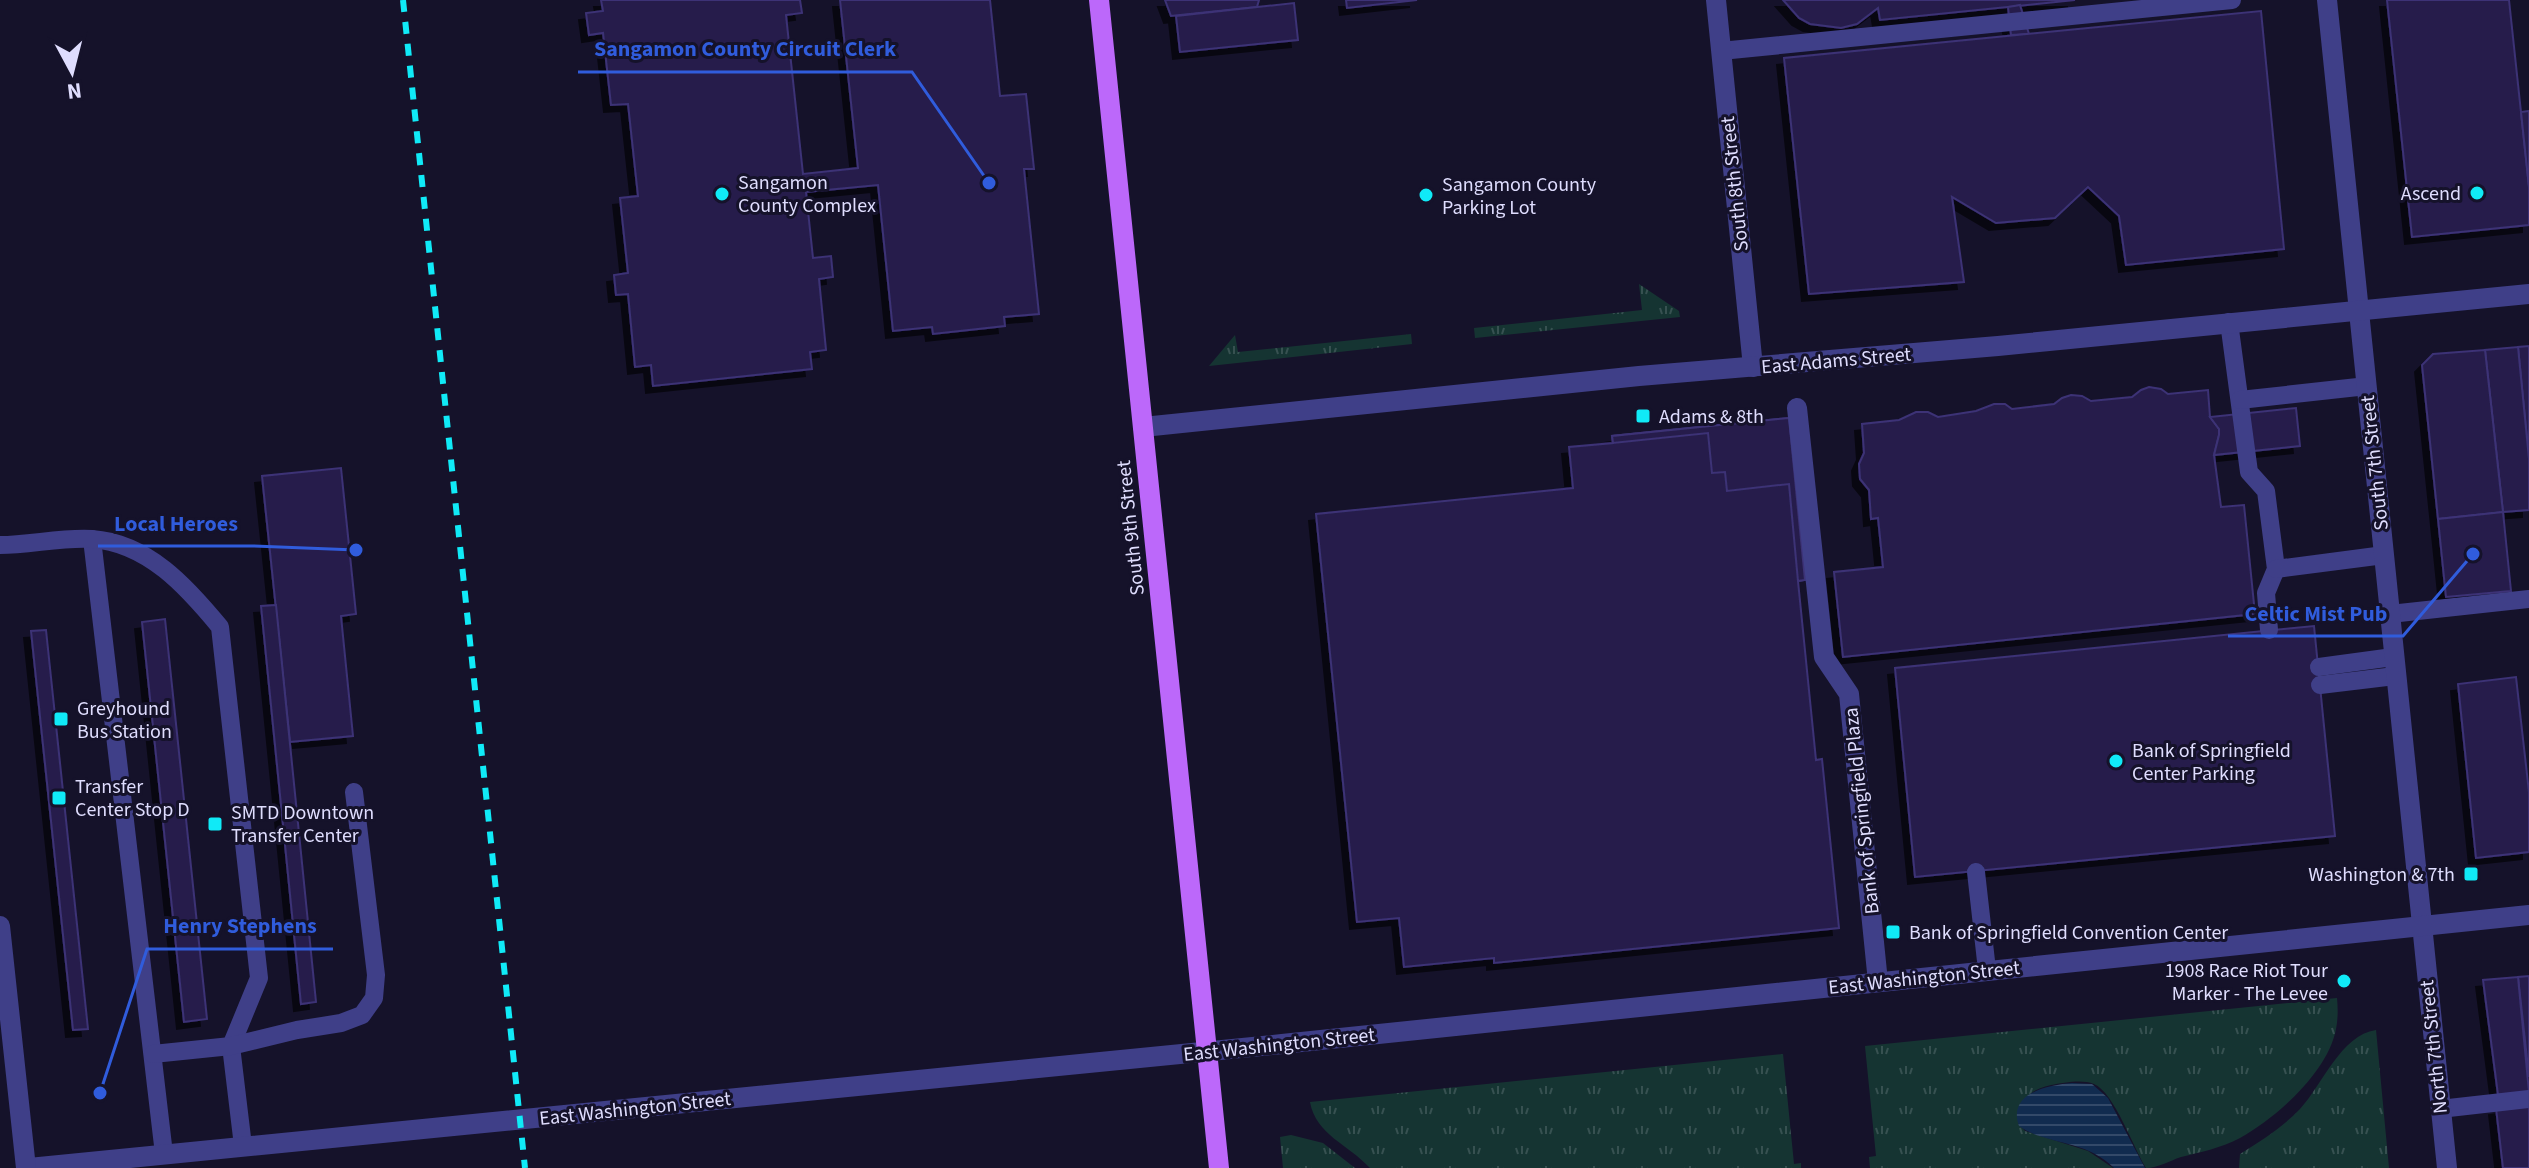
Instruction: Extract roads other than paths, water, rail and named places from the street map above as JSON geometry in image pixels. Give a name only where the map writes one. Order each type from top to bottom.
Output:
[{"type":"main road","name":"South 9th Street","points":[[1099,0],[1219,1168]]},
{"type":"street","name":"South 8th Street","points":[[1716,0],[1753,367]]},
{"type":"street","name":"South 7th Street","points":[[2327,0],[2421,926]]},
{"type":"street","name":"East Adams Street","points":[[1143,427],[1624,377],[1998,346],[2529,294]]},
{"type":"street","name":"Bank of Springfield Plaza","points":[[1797,408],[1824,657],[1849,694],[1878,982]]},
{"type":"street","name":"East Washington Street","points":[[28,1168],[2529,915]]},
{"type":"street","points":[[0,926],[28,1168]]},
{"type":"street","name":"North 7th Street","points":[[2421,926],[2447,1168]]},
{"type":"lane","points":[[1721,51],[2232,0]]},
{"type":"lane","points":[[2229,322],[2249,472],[2266,491],[2276,569],[2266,593],[2269,630]]},
{"type":"lane","points":[[2240,400],[2367,386]]},
{"type":"lane","points":[[0,545],[92,539],[122,544],[168,571],[220,627],[259,978],[231,1046],[243,1146]]},
{"type":"lane","points":[[92,539],[164,1154]]},
{"type":"lane","points":[[2276,569],[2384,555]]},
{"type":"lane","points":[[2390,614],[2529,599]]},
{"type":"lane","points":[[2320,676],[2394,666]]},
{"type":"lane","points":[[153,1054],[231,1046],[341,1023],[362,1015],[374,998],[376,975],[354,792]]},
{"type":"lane","points":[[1976,872],[1987,970]]},
{"type":"lane","points":[[2440,1109],[2529,1099]]},
{"type":"water","points":[[2072,1083],[2092,1084],[2108,1098],[2145,1168],[2114,1168],[2091,1152],[2019,1126],[2017,1115],[2024,1098],[2042,1089]]},
{"type":"railway","points":[[403,0],[525,1168]]},
{"type":"place","name":"Sangamon County Circuit Clerk","points":[[989,183]]},
{"type":"place","name":"Ascend","points":[[2477,193]]},
{"type":"place","name":"Sangamon County Complex","points":[[722,194]]},
{"type":"place","name":"Sangamon County Parking Lot","points":[[1426,195]]},
{"type":"place","name":"Adams & 8th","points":[[1643,416]]},
{"type":"place","name":"Local Heroes","points":[[356,550]]},
{"type":"place","name":"Celtic Mist Pub","points":[[2473,554]]},
{"type":"place","name":"Greyhound Bus Station","points":[[61,719]]},
{"type":"place","name":"Bank of Springfield Center Parking","points":[[2116,761]]},
{"type":"place","name":"Transfer Center Stop D","points":[[59,798]]},
{"type":"place","name":"SMTD Downtown Transfer Center","points":[[215,824]]},
{"type":"place","name":"Washington & 7th","points":[[2471,874]]},
{"type":"place","name":"Bank of Springfield Convention Center","points":[[1893,932]]},
{"type":"place","name":"1908 Race Riot Tour Marker - The Levee","points":[[2344,981]]},
{"type":"place","name":"Henry Stephens","points":[[100,1093]]}]
